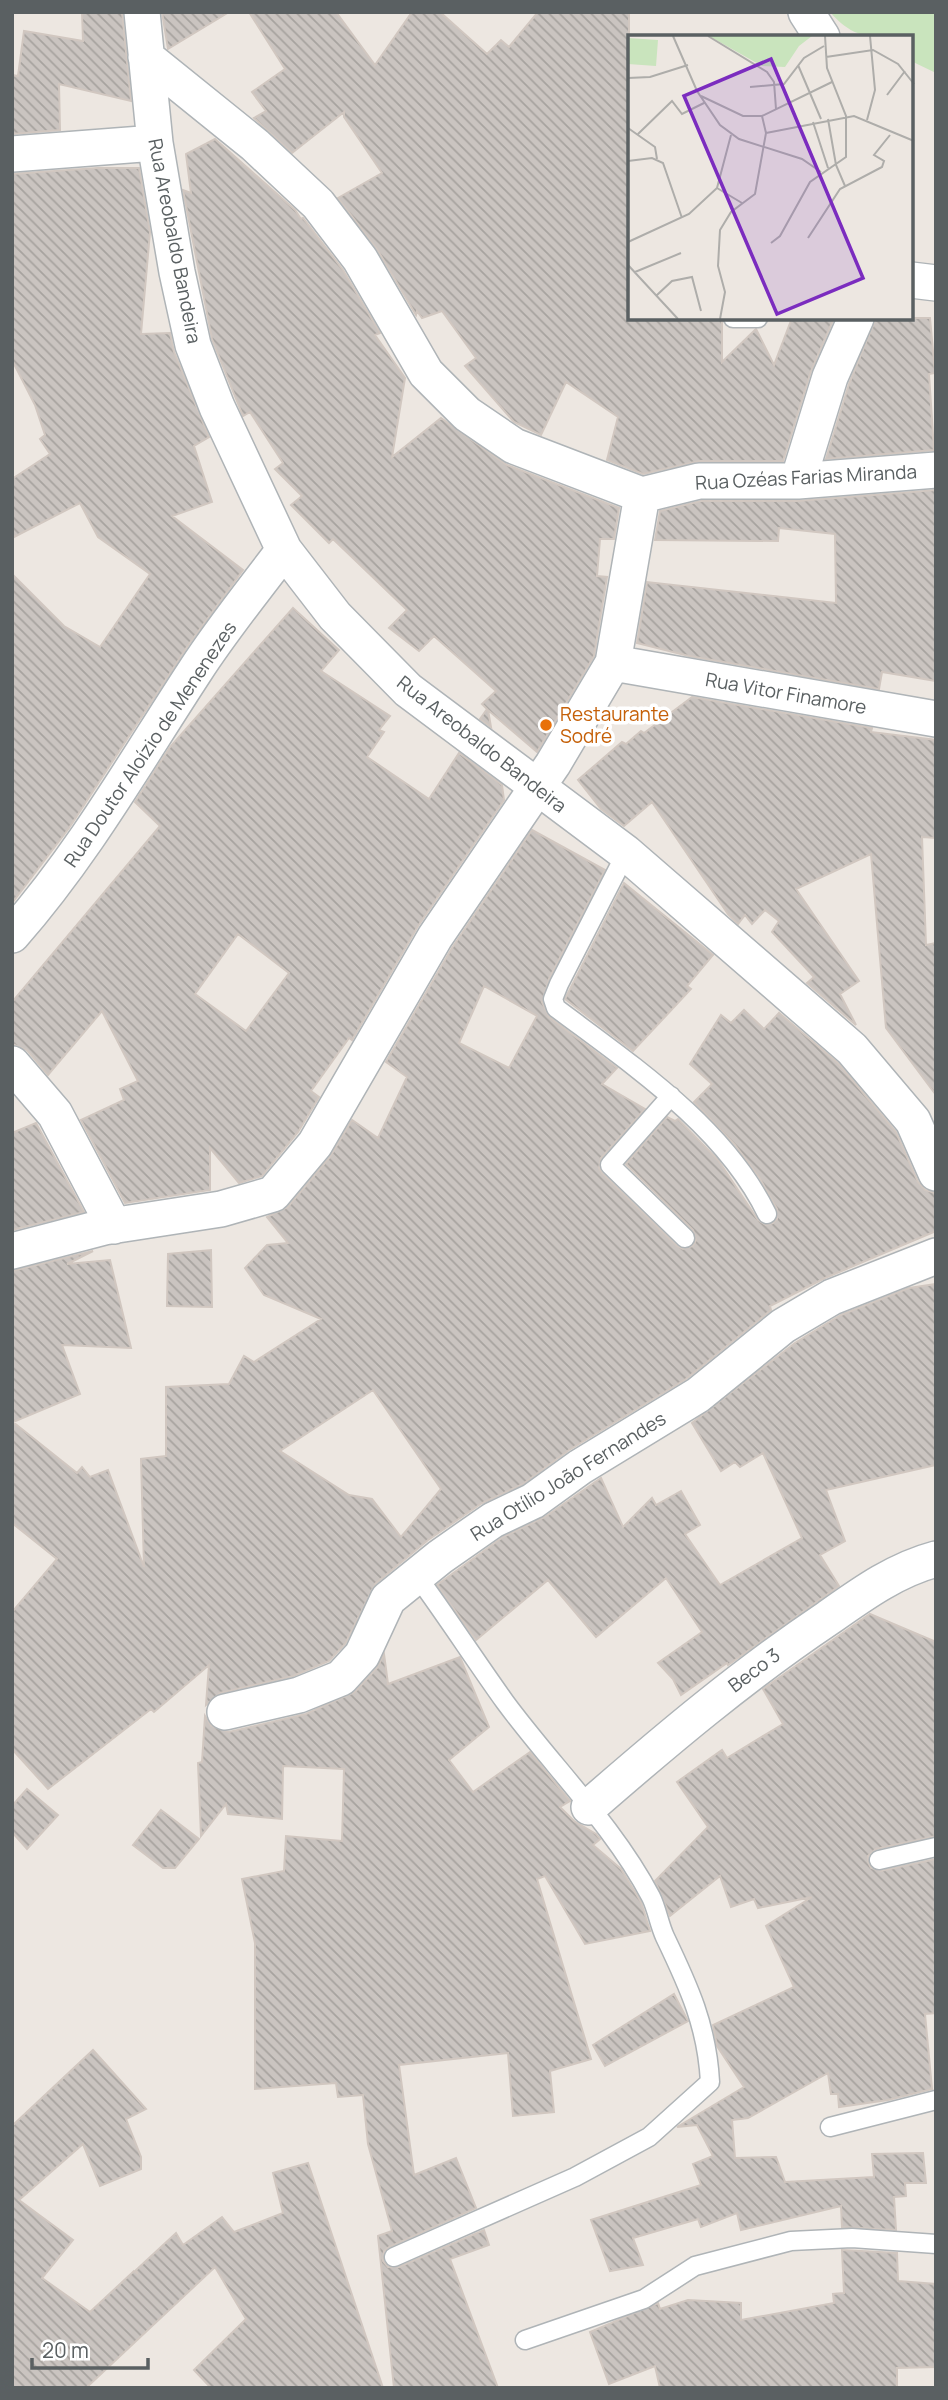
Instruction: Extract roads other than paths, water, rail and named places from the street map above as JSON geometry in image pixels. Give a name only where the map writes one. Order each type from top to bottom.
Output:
[{"type":"street","name":"Rua Areobaldo Bandeira","points":[[142,12],[155,143],[177,272],[193,345],[217,407],[284,550],[335,616],[408,690],[626,853],[852,1049],[912,1121],[936,1173]]},
{"type":"street","points":[[806,12],[821,35]]},
{"type":"street","points":[[12,1251],[114,1226],[221,1209],[273,1194],[315,1144],[435,937],[625,665],[642,495],[514,446],[467,414],[426,373],[360,259],[318,204],[255,145],[146,57]]},
{"type":"street","points":[[12,154],[155,143]]},
{"type":"street","points":[[913,280],[936,283]]},
{"type":"street","points":[[798,481],[830,377],[855,320]]},
{"type":"street","name":"Rua Ozéas Farias Miranda","points":[[642,495],[699,481],[798,481],[936,470]]},
{"type":"street","name":"Rua Doutor Aloízio de Menenezes","points":[[12,934],[46,896],[97,828],[197,667],[284,550]]},
{"type":"street","name":"Rua Vitor Finamore","points":[[625,665],[936,719]]},
{"type":"street","points":[[12,1064],[55,1114],[114,1226]]},
{"type":"street","name":"Rua Otílio João Fernandes","points":[[225,1712],[299,1695],[341,1678],[362,1655],[388,1599],[493,1520],[533,1501],[580,1467],[698,1395],[783,1326],[832,1297],[936,1256]]},
{"type":"street","name":"Beco 3","points":[[589,1807],[694,1716],[778,1651],[886,1579],[936,1559]]},
{"type":"lane","points":[[626,853],[553,999],[556,1008],[613,1048],[671,1096],[739,1165],[767,1214]]},
{"type":"lane","points":[[671,1096],[610,1166],[685,1238]]},
{"type":"lane","points":[[394,2257],[575,2177],[649,2137],[710,2082],[708,2042],[682,1968],[664,1934],[652,1899],[589,1807],[506,1703],[417,1576]]},
{"type":"lane","points":[[879,1860],[936,1847]]},
{"type":"lane","points":[[830,2127],[936,2100]]},
{"type":"lane","points":[[525,2340],[643,2299],[695,2266],[792,2241],[852,2238],[936,2244]]},
{"type":"place","name":"Restaurante Sodré","points":[[546,725]]}]
